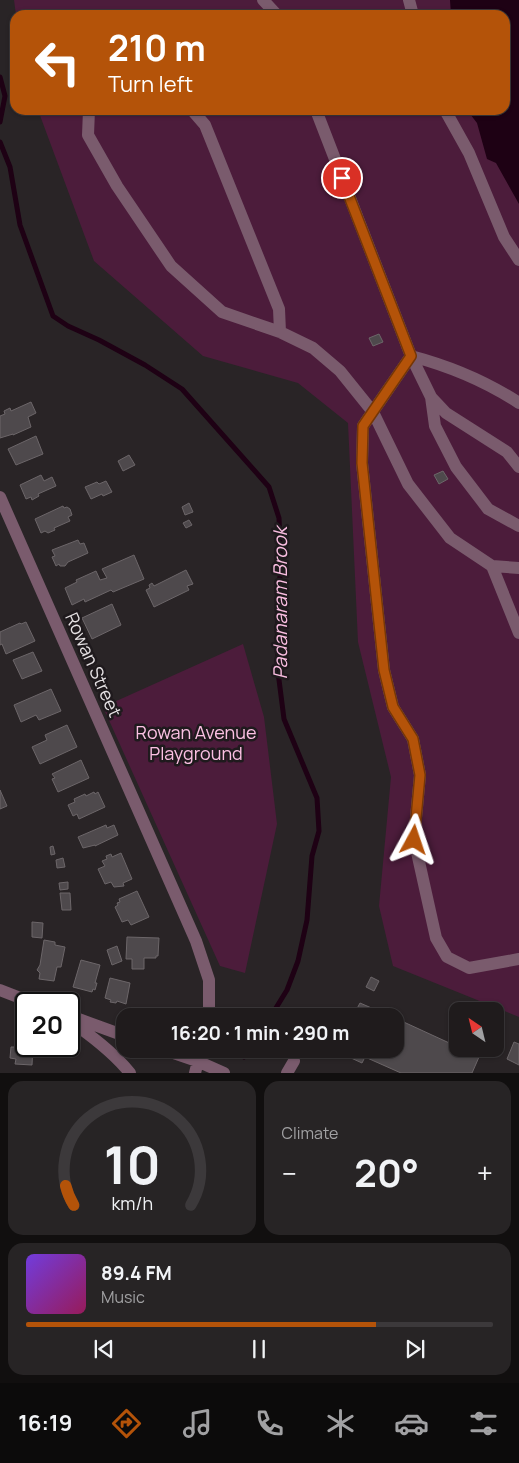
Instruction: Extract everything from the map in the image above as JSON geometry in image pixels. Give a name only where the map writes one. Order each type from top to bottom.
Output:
[{"type":"street","points":[[263,0],[272,10]]},
{"type":"street","points":[[89,115],[88,135],[117,186],[171,266],[222,312],[280,332],[313,348],[340,371],[373,412],[408,484],[450,538],[492,566],[519,568]]},
{"type":"street","points":[[196,115],[205,125],[279,309],[280,332]]},
{"type":"street","points":[[318,115],[411,356],[431,397],[446,413],[507,452],[519,467]]},
{"type":"street","points":[[448,115],[469,153],[504,237],[519,260]]},
{"type":"street","points":[[411,356],[430,361],[496,388],[519,403]]},
{"type":"street","points":[[411,356],[363,426],[362,463],[384,670],[393,707],[413,739],[420,775],[414,840],[436,938],[448,957],[469,968],[519,959]]},
{"type":"street","points":[[431,397],[435,426],[456,467],[488,509],[519,526]]},
{"type":"street","name":"Rowan Street","points":[[0,497],[196,940],[209,980],[209,1008]]},
{"type":"street","points":[[492,566],[519,633]]},
{"type":"street","points":[[0,990],[15,996]]},
{"type":"street","points":[[80,1020],[116,1033]]},
{"type":"street","points":[[80,1028],[122,1063],[130,1073]]},
{"type":"street","points":[[287,1073],[294,1060]]},
{"type":"street","points":[[198,1061],[224,1073]]},
{"type":"green space","points":[[14,0],[519,0],[519,1017],[504,1011],[504,1002],[482,1002],[393,966],[379,906],[391,777],[358,642],[348,423],[298,383],[203,356],[94,261],[40,115],[510,115],[510,10],[15,10]]},
{"type":"green space","name":"Rowan Avenue Playground","points":[[243,644],[264,717],[277,824],[245,973],[220,966],[103,707]]},
{"type":"shaded area","points":[[450,0],[519,0],[519,204],[496,163],[487,159],[477,123],[471,115],[510,115],[510,10],[451,10]]},
{"type":"building","points":[[379,334],[383,342],[373,346],[369,338]]},
{"type":"building","points":[[31,402],[36,413],[28,417],[31,427],[13,435],[0,438],[0,416],[5,414],[4,411],[10,408],[11,411]]},
{"type":"building","points":[[36,436],[43,454],[16,465],[8,449]]},
{"type":"building","points":[[129,455],[135,465],[123,471],[118,461]]},
{"type":"building","points":[[443,471],[448,479],[439,484],[434,475]]},
{"type":"building","points":[[41,475],[44,481],[52,477],[56,486],[38,494],[39,496],[32,500],[31,497],[26,499],[20,485]]},
{"type":"building","points":[[106,481],[112,492],[91,499],[85,487],[97,482],[99,484]]},
{"type":"building","points":[[189,503],[193,512],[185,515],[182,507]]},
{"type":"building","points":[[63,506],[70,509],[72,515],[68,517],[70,521],[54,528],[55,530],[48,533],[45,531],[41,533],[35,519]]},
{"type":"building","points":[[189,520],[192,525],[186,528],[183,523]]},
{"type":"building","points":[[78,540],[80,544],[84,543],[88,553],[68,562],[65,566],[60,566],[59,564],[56,566],[52,557],[55,556],[52,550]]},
{"type":"building","points":[[134,555],[144,579],[113,592],[111,590],[85,602],[84,599],[72,605],[65,588],[77,582],[76,580],[96,571],[100,580],[107,578],[102,569]]},
{"type":"building","points":[[186,570],[193,584],[187,586],[189,590],[154,607],[146,590],[150,588],[149,585],[152,583],[154,586]]},
{"type":"building","points":[[112,604],[121,625],[92,639],[82,618]]},
{"type":"building","points":[[26,622],[35,641],[6,654],[2,644],[0,645],[0,632]]},
{"type":"building","points":[[33,652],[42,671],[22,679],[13,660]]},
{"type":"building","points":[[51,689],[61,711],[39,720],[36,715],[21,722],[14,705]]},
{"type":"building","points":[[67,725],[77,747],[40,764],[32,747],[47,740],[45,735]]},
{"type":"building","points":[[81,760],[89,778],[58,792],[52,779],[55,778],[52,774]]},
{"type":"building","points":[[0,790],[7,806],[0,809]]},
{"type":"building","points":[[94,792],[95,794],[98,792],[105,807],[79,819],[77,814],[73,816],[68,805],[75,802],[74,799]]},
{"type":"building","points":[[106,825],[107,828],[114,825],[118,835],[95,846],[83,848],[78,837]]},
{"type":"building","points":[[53,846],[55,854],[51,855],[50,847]]},
{"type":"building","points":[[121,853],[132,879],[123,883],[124,886],[114,887],[111,882],[105,884],[98,869],[105,866],[102,861],[107,859],[106,856],[111,854],[112,857]]},
{"type":"building","points":[[63,858],[65,867],[57,868],[56,860]]},
{"type":"building","points":[[68,882],[68,889],[60,890],[59,883]]},
{"type":"building","points":[[137,891],[149,917],[131,925],[128,920],[122,922],[115,907],[120,902],[119,899]]},
{"type":"building","points":[[60,893],[70,893],[71,910],[62,910]]},
{"type":"building","points":[[32,922],[43,923],[42,938],[32,937]]},
{"type":"building","points":[[127,937],[159,938],[158,956],[156,958],[144,958],[144,969],[132,969],[132,959],[126,959]]},
{"type":"building","points":[[44,940],[55,942],[55,945],[65,947],[61,967],[57,967],[54,981],[39,979],[40,973],[37,970],[40,965]]},
{"type":"building","points":[[117,946],[122,961],[112,965],[107,950]]},
{"type":"building","points":[[81,960],[100,965],[95,990],[93,989],[92,992],[73,987]]},
{"type":"building","points":[[371,977],[379,981],[374,991],[366,987]]},
{"type":"building","points":[[110,978],[130,983],[126,1004],[117,1001],[116,1003],[110,1002],[111,1000],[105,998]]},
{"type":"building","points":[[360,1003],[372,1008],[357,1008]]},
{"type":"building","points":[[404,1022],[449,1043],[449,1058],[479,1058],[472,1073],[401,1073],[367,1058],[404,1058]]},
{"type":"building","points":[[514,1042],[519,1044],[519,1065],[507,1059]]},
{"type":"building","points":[[11,1047],[15,1047],[15,1057],[32,1057],[32,1065],[15,1064],[16,1059],[10,1058]]},
{"type":"building","points":[[351,1058],[364,1058],[362,1063]]},
{"type":"waterway","name":"Padanaram Brook","points":[[0,77],[5,96],[0,122]]},
{"type":"waterway","name":"Padanaram Brook","points":[[0,142],[10,167],[20,225],[53,316],[68,326],[99,340],[145,365],[182,389],[269,487],[279,518],[281,565],[278,599],[278,672],[284,719],[317,798],[319,831],[312,856],[307,920],[298,961],[287,990],[276,1008]]},
{"type":"route","points":[[342,178],[411,356],[363,426],[362,463],[384,670],[393,707],[413,739],[420,775],[414,840]]}]
